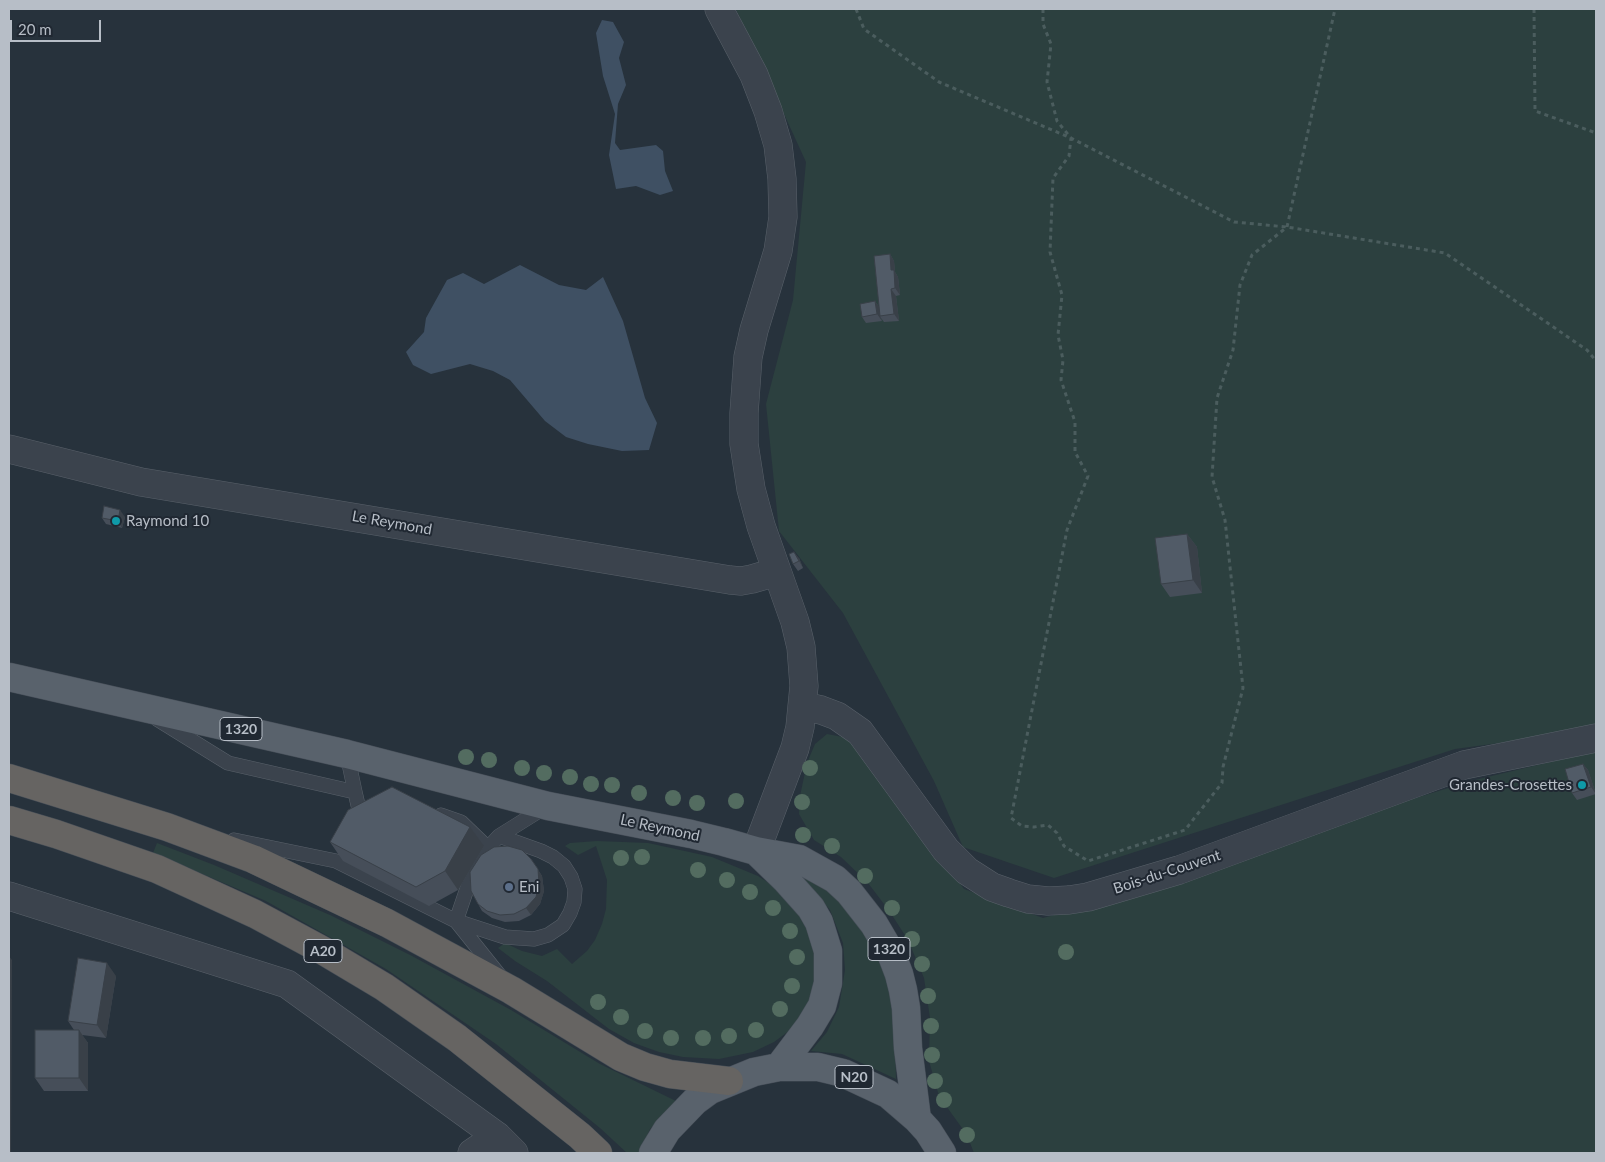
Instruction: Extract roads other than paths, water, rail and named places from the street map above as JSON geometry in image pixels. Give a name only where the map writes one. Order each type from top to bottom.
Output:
[{"type":"highway","points":[[9,778],[167,827],[253,859],[387,923],[511,990],[621,1057],[645,1067],[670,1074],[729,1081]]},
{"type":"highway","name":"A20","points":[[9,820],[56,834],[157,870],[255,914],[322,950],[384,987],[457,1038],[598,1153]]},
{"type":"main road","name":"Le Reymond","points":[[9,677],[347,754],[548,806],[692,834],[756,851]]},
{"type":"main road","name":"1320","points":[[756,851],[792,886],[811,908],[819,922],[828,951],[828,983],[822,1006],[810,1026],[779,1067]]},
{"type":"main road","name":"1320","points":[[756,851],[799,859],[835,879],[849,892],[874,924],[891,952],[899,974],[906,1008],[908,1048],[917,1119]]},
{"type":"main road","name":"N20","points":[[653,1153],[667,1130],[695,1101],[710,1090],[754,1072],[779,1067],[818,1067],[843,1073],[888,1094],[928,1131],[942,1153]]},
{"type":"street","points":[[719,9],[754,75],[768,111],[778,145],[782,180],[783,217],[778,251],[750,348],[745,380],[744,444],[751,489],[761,526],[801,647],[804,679],[803,706],[795,748],[756,851]]},
{"type":"street","name":"Le Reymond","points":[[9,449],[141,482],[730,580],[742,581],[776,572]]},
{"type":"street","name":"Bois-du-Couvent","points":[[803,706],[837,716],[860,732],[946,850],[967,871],[992,887],[1028,898],[1048,901],[1069,900],[1088,896],[1179,870],[1464,765],[1596,738]]},
{"type":"street","points":[[9,896],[287,984],[505,1144]]},
{"type":"street","points":[[472,1153],[505,1144]]},
{"type":"lane","points":[[135,705],[228,763],[355,792]]},
{"type":"lane","points":[[347,754],[355,792],[358,822],[378,811]]},
{"type":"lane","points":[[456,921],[473,871],[488,848],[499,836],[548,806]]},
{"type":"lane","points":[[428,810],[461,822],[488,848]]},
{"type":"lane","points":[[167,827],[338,856],[456,921],[506,937],[534,939],[548,935],[564,925],[570,914],[574,902],[575,889],[572,877],[564,866],[553,857],[499,836]]},
{"type":"lane","points":[[456,921],[511,990]]},
{"type":"water","points":[[602,20],[613,22],[624,42],[619,58],[626,85],[618,104],[615,143],[620,150],[656,145],[663,151],[665,171],[673,191],[660,195],[636,186],[616,189],[609,155],[615,114],[603,76],[596,33]]},
{"type":"water","points":[[520,265],[559,285],[586,290],[603,277],[623,321],[645,398],[657,423],[649,450],[622,451],[566,437],[545,421],[510,380],[493,371],[470,364],[431,374],[413,365],[406,352],[424,332],[426,318],[447,280],[463,273],[484,284]]},
{"type":"place","name":"Raymond 10","points":[[116,521]]},
{"type":"place","name":"Grandes-Crosettes","points":[[1582,785]]},
{"type":"place","name":"Eni","points":[[509,887]]}]
